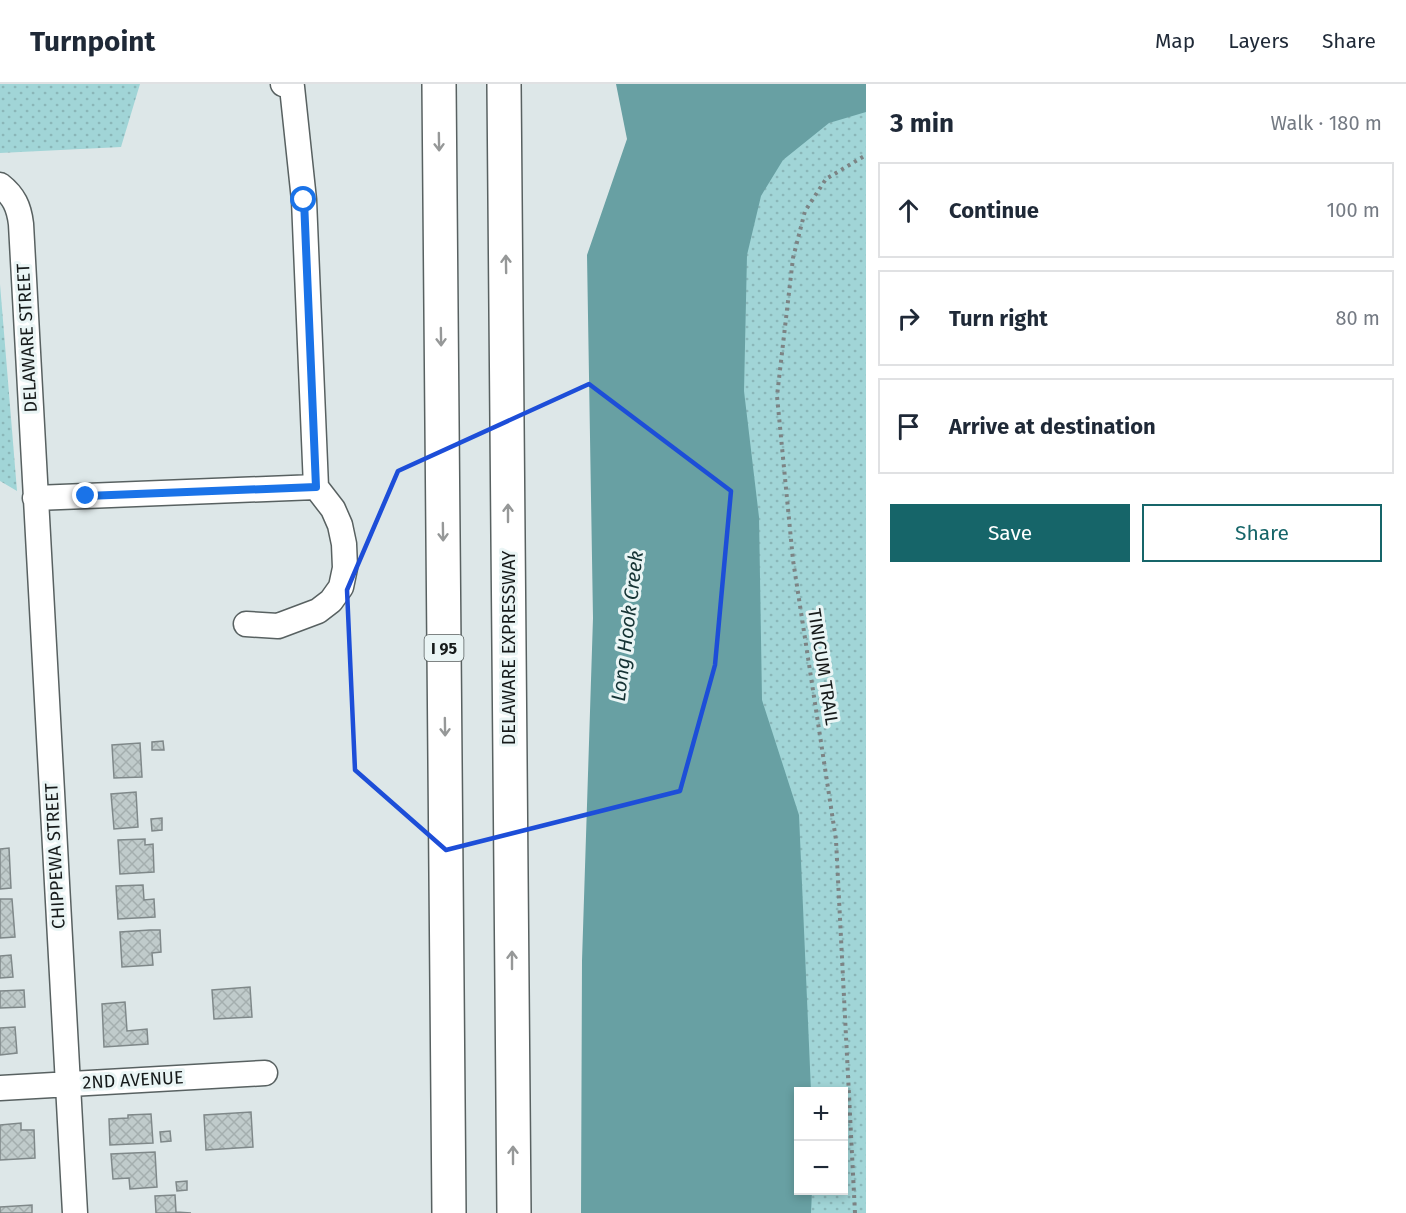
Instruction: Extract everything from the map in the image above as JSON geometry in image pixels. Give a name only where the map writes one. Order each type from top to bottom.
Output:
[{"type":"highway","name":"I 95","points":[[439,84],[449,1213]]},
{"type":"highway","name":"DELAWARE EXPRESSWAY","points":[[504,84],[514,1213]]},
{"type":"street","points":[[246,624],[278,626],[318,611],[332,601],[341,587],[345,568],[340,525],[333,509],[316,487],[304,200],[292,87],[283,84]]},
{"type":"street","name":"DELAWARE STREET","points":[[0,185],[12,196],[19,213],[35,498]]},
{"type":"street","points":[[35,498],[316,487]]},
{"type":"street","name":"CHIPPEWA STREET","points":[[35,498],[75,1213]]},
{"type":"street","name":"2ND AVENUE","points":[[0,1088],[265,1073]]},
{"type":"path","name":"TINICUM TRAIL","points":[[855,1213],[836,840],[793,560],[777,396],[793,258],[805,211],[826,179],[866,155]]},
{"type":"highlighted area","points":[[589,384],[731,491],[715,665],[680,791],[446,850],[355,770],[347,590],[398,471]]},
{"type":"shaded area","points":[[0,84],[140,84],[121,147],[0,153]]},
{"type":"shaded area","points":[[866,84],[866,1213],[703,1213],[734,203]]},
{"type":"shaded area","points":[[0,284],[17,491],[0,481]]},
{"type":"water","name":"Long Hook Creek","points":[[616,84],[866,84],[866,112],[829,123],[783,160],[761,196],[747,255],[744,391],[759,517],[762,700],[799,815],[811,1087],[794,1087],[794,1195],[812,1195],[811,1213],[581,1213],[582,961],[593,618],[587,255],[627,139]]},
{"type":"building","points":[[163,741],[164,750],[152,750],[152,742]]},
{"type":"building","points":[[140,743],[142,777],[114,778],[112,745]]},
{"type":"building","points":[[136,792],[138,827],[114,829],[111,794]]},
{"type":"building","points":[[162,818],[162,830],[152,831],[151,819]]},
{"type":"building","points":[[145,839],[145,845],[153,844],[154,872],[120,874],[118,840]]},
{"type":"building","points":[[9,848],[11,888],[0,889],[0,849]]},
{"type":"building","points":[[143,885],[144,900],[154,899],[155,917],[118,919],[116,886]]},
{"type":"building","points":[[0,899],[12,899],[15,937],[0,938]]},
{"type":"building","points":[[160,930],[161,952],[152,953],[153,965],[122,967],[120,932]]},
{"type":"building","points":[[11,955],[13,977],[0,978],[0,956]]},
{"type":"building","points":[[250,987],[252,1017],[214,1019],[212,990]]},
{"type":"building","points":[[24,990],[25,1007],[0,1008],[0,991]]},
{"type":"building","points":[[125,1002],[127,1031],[147,1029],[148,1044],[104,1047],[102,1004]]},
{"type":"building","points":[[15,1027],[17,1053],[0,1055],[0,1028]]},
{"type":"building","points":[[251,1112],[253,1147],[206,1150],[204,1115]]},
{"type":"building","points":[[151,1114],[153,1143],[110,1145],[109,1119]]},
{"type":"building","points":[[21,1123],[21,1130],[34,1130],[35,1158],[0,1160],[0,1125]]},
{"type":"building","points":[[170,1131],[171,1141],[161,1142],[160,1132]]},
{"type":"building","points":[[155,1152],[157,1187],[130,1189],[129,1178],[113,1179],[111,1154]]},
{"type":"building","points":[[187,1181],[187,1190],[177,1191],[176,1182]]},
{"type":"building","points":[[175,1195],[176,1212],[191,1213],[156,1213],[155,1196]]},
{"type":"building","points":[[32,1205],[32,1213],[0,1213],[0,1207]]},
{"type":"route","points":[[86,496],[316,487],[304,200]]}]
